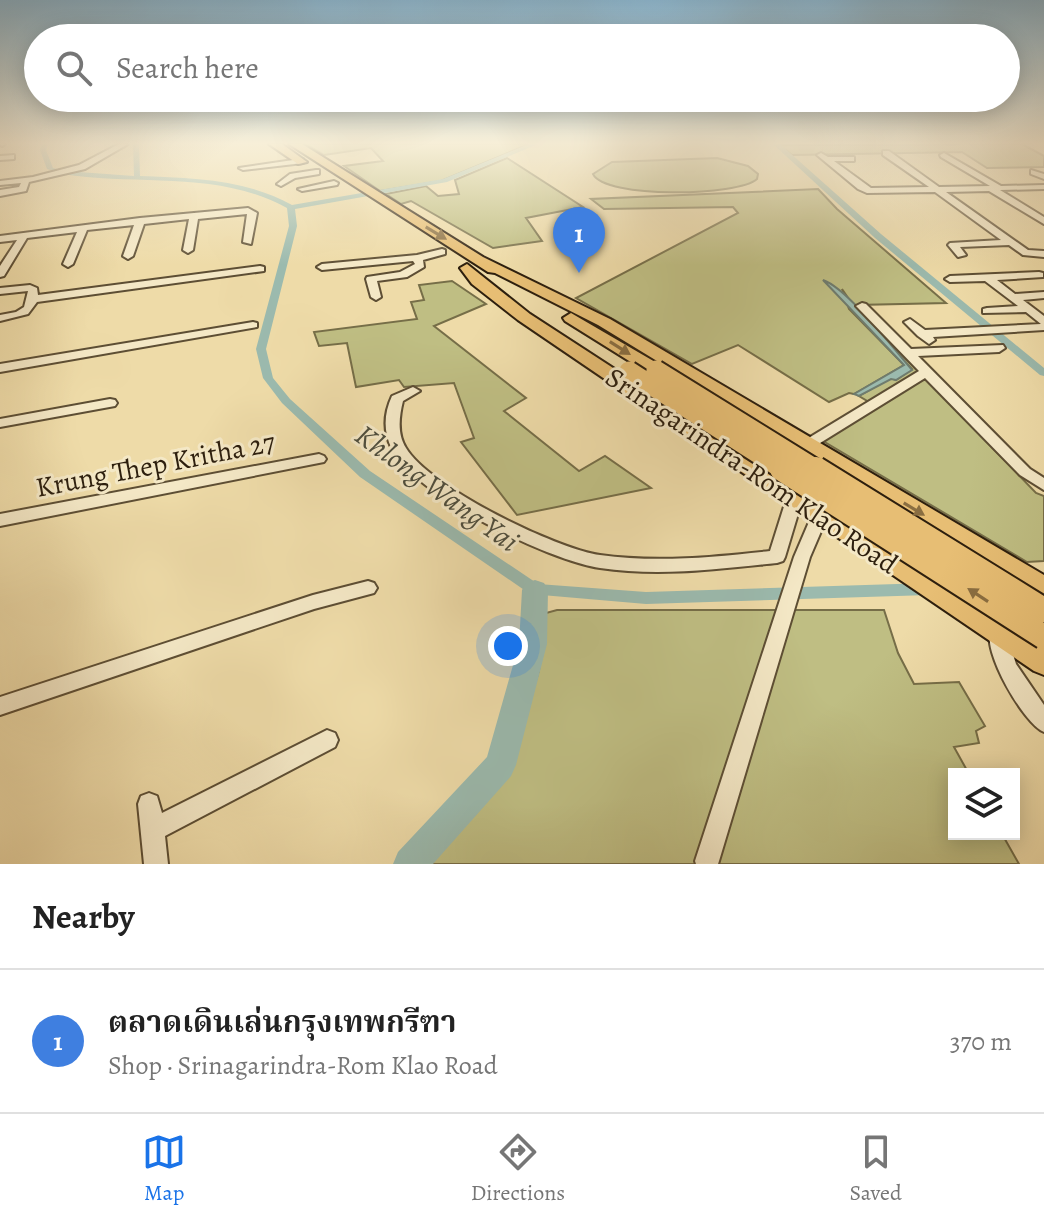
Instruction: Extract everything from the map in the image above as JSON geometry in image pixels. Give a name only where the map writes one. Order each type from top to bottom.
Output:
[{"type":"main road","name":"Srinagarindra-Rom Klao Road","points":[[336,184],[442,252],[604,322],[1044,587]]},
{"type":"main road","name":"Srinagarindra-Rom Klao Road","points":[[358,184],[629,371],[1044,637]]},
{"type":"main road","name":"Srinagarindra-Rom Klao Road","points":[[475,265],[656,370],[1044,610]]},
{"type":"main road","name":"Srinagarindra-Rom Klao Road","points":[[475,265],[477,281],[503,302],[1044,663]]},
{"type":"main road","points":[[817,513],[853,517],[872,506],[871,499],[852,472]]},
{"type":"street","points":[[0,193],[23,189],[24,184]]},
{"type":"street","points":[[302,189],[329,184]]},
{"type":"street","points":[[860,184],[867,190],[1044,187]]},
{"type":"street","points":[[931,184],[1028,254],[1044,254]]},
{"type":"street","points":[[990,184],[1044,221]]},
{"type":"street","points":[[0,239],[140,221],[252,212],[248,242]]},
{"type":"street","points":[[188,250],[194,216]]},
{"type":"street","points":[[128,256],[140,221]]},
{"type":"street","points":[[68,264],[83,228]]},
{"type":"street","points":[[0,274],[23,237]]},
{"type":"street","points":[[961,255],[953,245],[1010,242]]},
{"type":"street","points":[[322,267],[417,258],[442,252]]},
{"type":"street","points":[[376,297],[371,279],[403,275],[420,265],[417,258]]},
{"type":"street","points":[[33,299],[260,269]]},
{"type":"street","points":[[950,279],[1039,275]]},
{"type":"street","points":[[987,277],[1044,322]]},
{"type":"street","points":[[0,291],[33,290],[27,312],[0,318]]},
{"type":"street","points":[[1013,297],[1044,295]]},
{"type":"street","points":[[862,306],[1025,472],[1044,485]]},
{"type":"street","points":[[987,311],[1028,309]]},
{"type":"street","points":[[910,322],[941,351]]},
{"type":"street","points":[[922,334],[1011,329],[1044,322]]},
{"type":"street","points":[[0,368],[253,325]]},
{"type":"street","points":[[910,353],[999,348]]},
{"type":"street","points":[[807,445],[927,371]]},
{"type":"street","points":[[413,391],[397,399],[391,418],[401,454],[420,473],[516,532],[575,557],[685,565],[777,557],[795,497]]},
{"type":"street","points":[[0,423],[110,403]]},
{"type":"street","name":"Krung Thep Kritha 27","points":[[0,520],[319,459]]},
{"type":"street","points":[[707,861],[817,513]]},
{"type":"street","points":[[0,706],[313,602],[368,588]]},
{"type":"street","points":[[996,632],[998,649],[1010,672],[1044,722]]},
{"type":"street","points":[[152,830],[327,740]]},
{"type":"street","points":[[149,804],[156,864]]},
{"type":"shaded area","points":[[370,184],[421,184],[380,191]]},
{"type":"shaded area","points":[[456,184],[548,184],[583,207],[526,218],[542,241],[493,248],[411,201],[401,204],[386,194],[426,186],[438,196],[459,194]]},
{"type":"shaded area","points":[[610,184],[746,184],[725,189],[673,192]]},
{"type":"shaded area","points":[[818,189],[946,303],[857,305],[919,371],[869,402],[859,396],[891,378],[896,380],[912,369],[842,289],[849,309],[904,365],[854,394],[849,393],[829,402],[738,345],[692,364],[576,298],[738,213],[733,207],[604,209],[591,199]]},
{"type":"shaded area","points":[[823,280],[857,306],[912,370],[859,396],[854,394],[904,365]]},
{"type":"shaded area","points":[[452,281],[486,304],[434,326],[526,398],[504,411],[579,471],[605,456],[651,488],[517,515],[461,442],[474,438],[454,383],[404,387],[399,380],[356,387],[347,343],[319,346],[314,332],[417,319],[411,302],[424,300],[419,285]]},
{"type":"shaded area","points":[[925,378],[1036,493],[1044,496],[1044,561],[1027,562],[823,441]]},
{"type":"shaded area","points":[[557,610],[884,610],[898,653],[914,684],[959,682],[985,726],[976,731],[979,743],[954,747],[966,768],[948,768],[948,840],[1005,840],[1019,864],[429,864],[512,763],[539,670],[546,613]]},
{"type":"waterway","name":"Khlong Wang Yai","points":[[224,184],[271,196],[291,207]]},
{"type":"waterway","points":[[291,207],[425,184]]},
{"type":"waterway","points":[[821,184],[878,236],[1044,373]]},
{"type":"waterway","name":"Khlong Wang Yai","points":[[291,207],[293,226],[261,349],[268,378],[286,401],[365,474],[535,590],[646,598],[929,589]]},
{"type":"waterway","points":[[410,864],[500,765],[533,644],[535,590]]},
{"type":"place","name":"ตลาดเดินเล่นกรุงเทพกรีฑา","points":[[579,273]]}]
